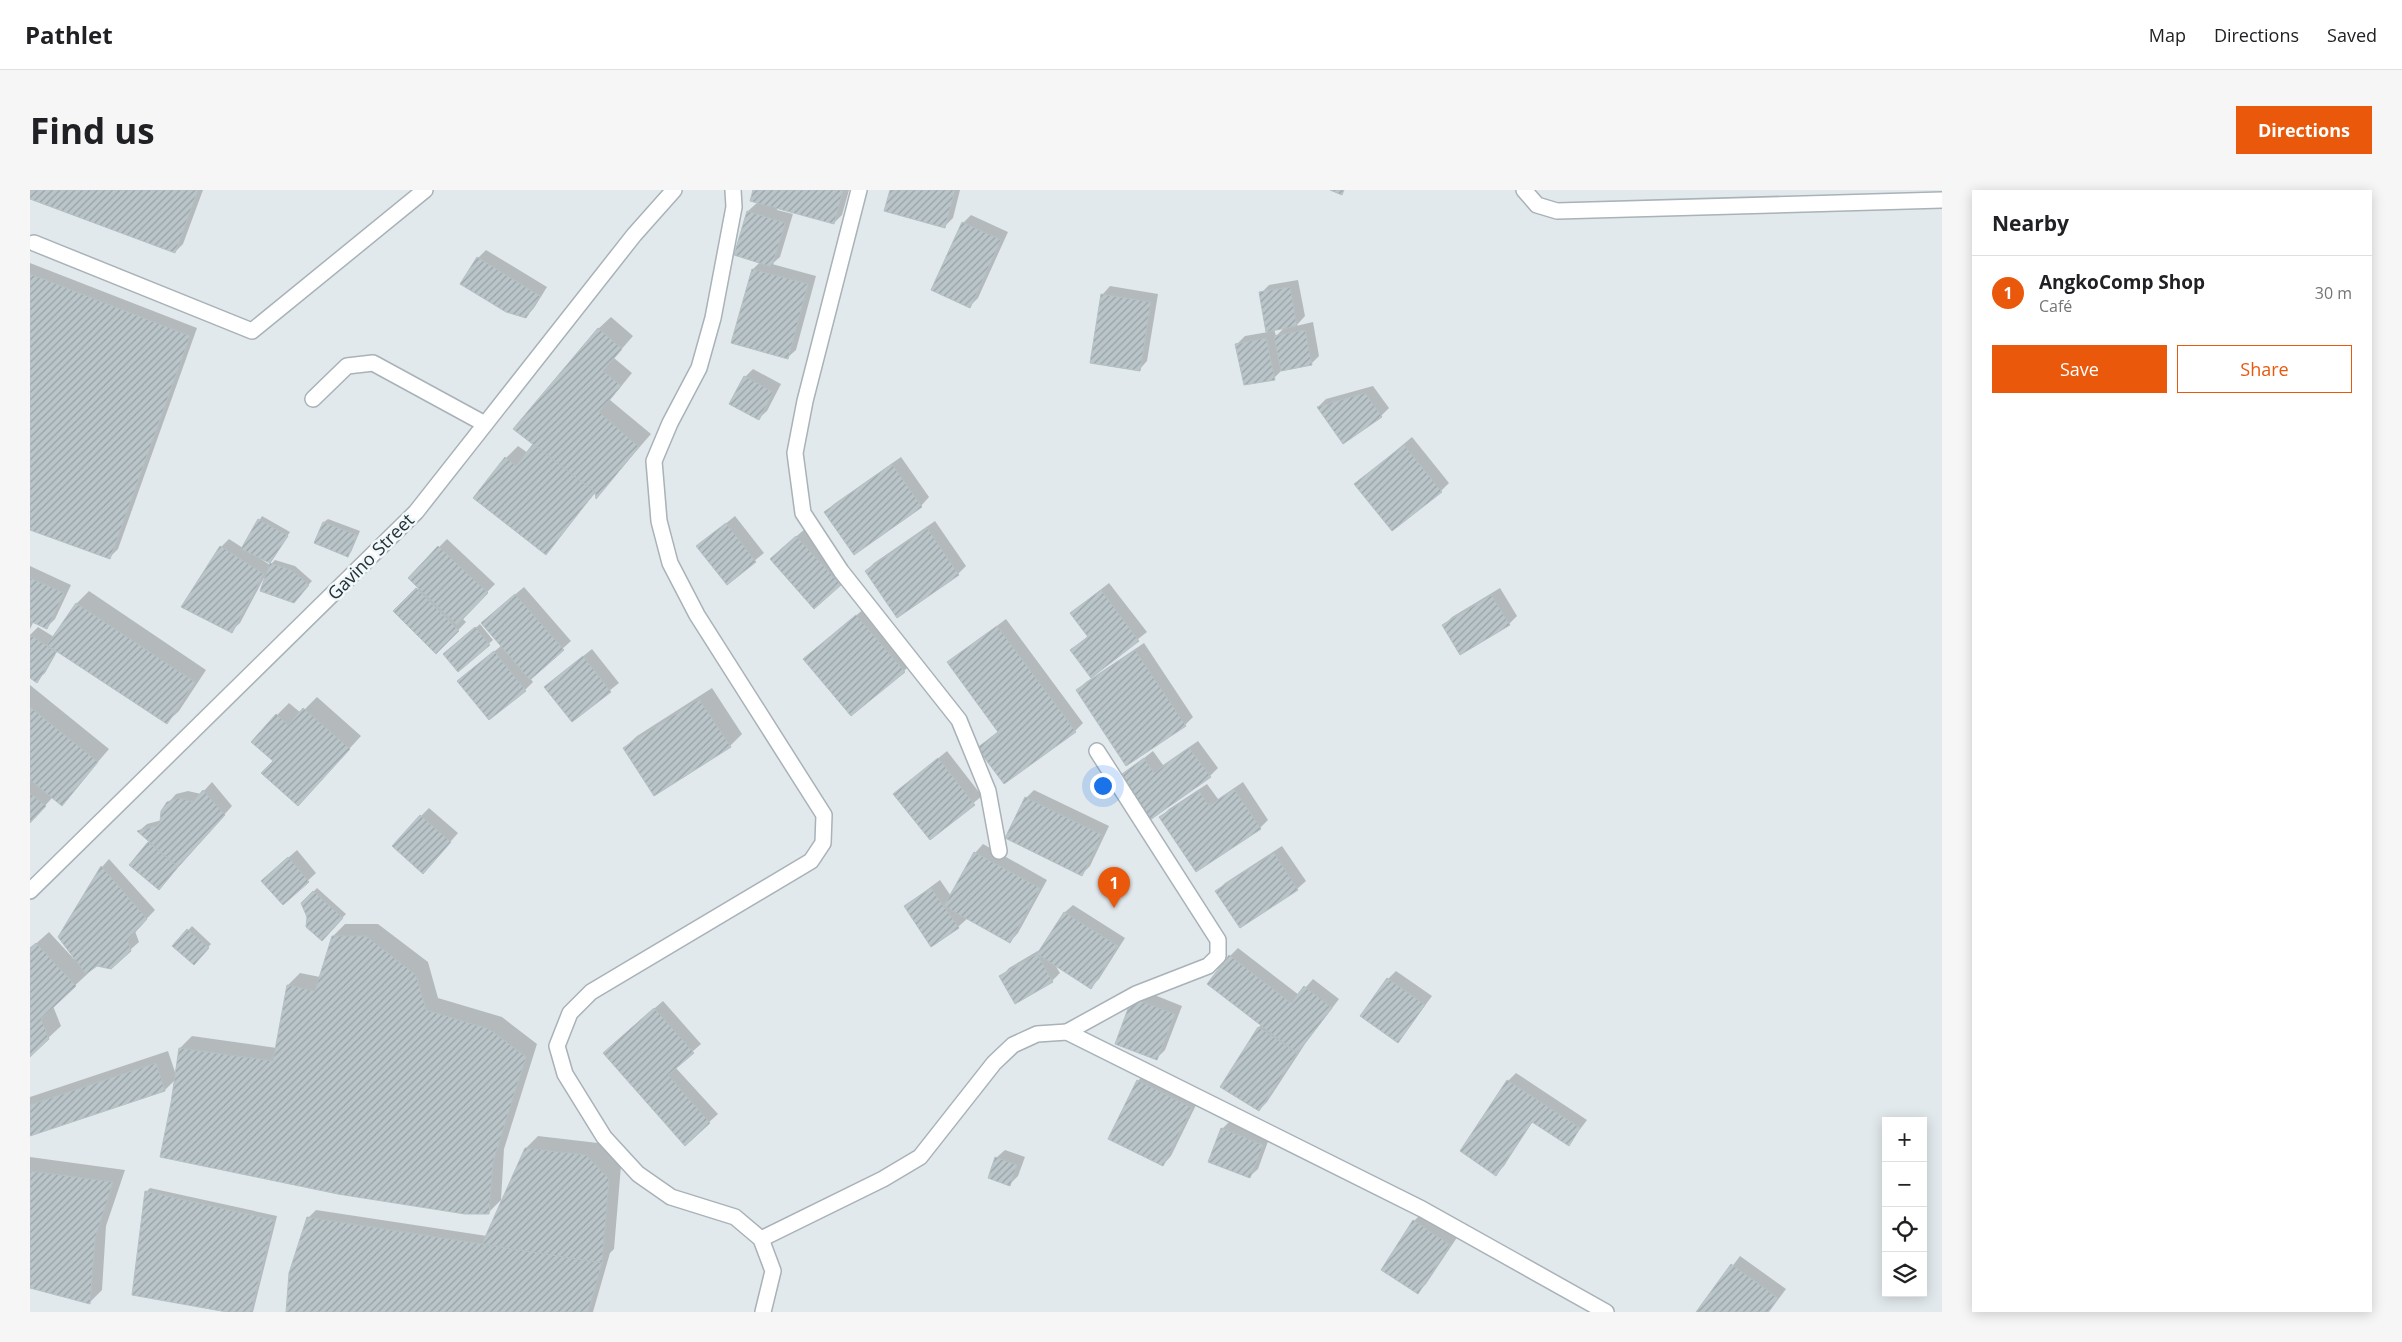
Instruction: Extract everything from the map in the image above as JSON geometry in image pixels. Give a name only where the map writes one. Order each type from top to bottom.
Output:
[{"type":"street","points":[[34,243],[252,331],[425,190]]},
{"type":"street","name":"Gavino Street","points":[[30,891],[416,512],[634,236],[674,190]]},
{"type":"street","points":[[733,190],[734,207],[713,318],[699,368],[670,423],[654,461],[659,521],[670,563],[697,615],[824,815],[823,843],[811,861],[591,992],[570,1014],[557,1046],[565,1074],[604,1137],[638,1174],[672,1197],[735,1217],[761,1238],[774,1271],[763,1312]]},
{"type":"street","points":[[859,190],[805,401],[795,453],[804,513],[841,571],[958,720],[988,791],[998,851]]},
{"type":"street","points":[[1524,190],[1537,205],[1557,211],[1942,200]]},
{"type":"street","points":[[313,398],[347,366],[373,363],[485,424]]},
{"type":"street","points":[[761,1238],[883,1179],[920,1157],[994,1063],[1013,1045],[1036,1034],[1067,1032],[1136,994],[1208,966],[1218,956],[1218,940],[1097,750]]},
{"type":"street","points":[[1067,1032],[1422,1209],[1606,1312]]},
{"type":"building","points":[[30,190],[198,190],[175,253],[30,199]]},
{"type":"building","points":[[753,190],[843,190],[834,224],[750,201]]},
{"type":"building","points":[[890,190],[955,190],[945,228],[884,211]]},
{"type":"building","points":[[1330,190],[1344,190],[1342,195]]},
{"type":"building","points":[[747,211],[785,223],[772,267],[734,255]]},
{"type":"building","points":[[962,222],[1001,240],[970,308],[931,290]]},
{"type":"building","points":[[477,257],[540,296],[526,318],[506,312],[460,284]]},
{"type":"building","points":[[752,269],[808,284],[788,359],[731,343]]},
{"type":"building","points":[[30,274],[190,336],[110,559],[30,530]]},
{"type":"building","points":[[1290,287],[1297,326],[1266,332],[1259,292]]},
{"type":"building","points":[[1101,294],[1151,302],[1140,371],[1090,363]]},
{"type":"building","points":[[598,328],[622,349],[603,371],[621,386],[599,412],[639,447],[596,499],[595,492],[513,429]]},
{"type":"building","points":[[1305,330],[1312,365],[1281,371],[1274,336]]},
{"type":"building","points":[[1266,338],[1275,380],[1244,385],[1235,344]]},
{"type":"building","points":[[744,376],[773,392],[759,420],[729,404]]},
{"type":"building","points":[[1365,393],[1382,417],[1343,444],[1317,407]]},
{"type":"building","points":[[533,444],[595,492],[546,555],[473,498],[505,457],[516,466]]},
{"type":"building","points":[[1404,445],[1442,492],[1392,531],[1354,484]]},
{"type":"building","points":[[892,464],[922,507],[854,555],[824,512]]},
{"type":"building","points":[[258,519],[288,536],[270,563],[241,549]]},
{"type":"building","points":[[323,522],[357,535],[348,557],[314,543]]},
{"type":"building","points":[[726,523],[756,562],[727,585],[696,546]]},
{"type":"building","points":[[927,528],[959,575],[897,618],[865,571]]},
{"type":"building","points":[[796,536],[841,585],[814,609],[770,559]]},
{"type":"building","points":[[220,546],[264,574],[232,633],[181,607]]},
{"type":"building","points":[[438,546],[488,593],[457,625],[408,578]]},
{"type":"building","points":[[270,563],[291,570],[309,585],[294,603],[260,591]]},
{"type":"building","points":[[30,578],[64,593],[47,629],[30,621]]},
{"type":"building","points":[[416,588],[459,631],[436,654],[393,611]]},
{"type":"building","points":[[1101,590],[1139,641],[1091,678],[1070,650],[1088,637],[1070,613]]},
{"type":"building","points":[[515,594],[564,650],[530,680],[481,623]]},
{"type":"building","points":[[1491,595],[1510,625],[1460,655],[1442,625]]},
{"type":"building","points":[[76,603],[195,682],[167,724],[47,645]]},
{"type":"building","points":[[856,615],[905,672],[851,716],[803,659]]},
{"type":"building","points":[[997,626],[1076,732],[1004,784],[977,748],[998,732],[947,662]]},
{"type":"building","points":[[475,627],[490,645],[458,672],[443,654]]},
{"type":"building","points":[[30,635],[56,652],[37,683],[30,678]]},
{"type":"building","points":[[1135,650],[1186,726],[1126,766],[1076,690]]},
{"type":"building","points":[[494,651],[526,691],[489,720],[457,681]]},
{"type":"building","points":[[583,656],[611,692],[572,722],[544,687]]},
{"type":"building","points":[[699,699],[731,747],[654,796],[623,748]]},
{"type":"building","points":[[30,707],[98,762],[62,806],[30,780]]},
{"type":"building","points":[[303,708],[350,749],[298,806],[261,773],[273,761],[251,742],[276,714],[288,725]]},
{"type":"building","points":[[1189,748],[1211,777],[1150,820],[1118,777],[1144,758],[1154,773]]},
{"type":"building","points":[[938,758],[975,805],[930,840],[893,794]]},
{"type":"building","points":[[1234,789],[1261,829],[1196,872],[1159,817],[1199,791],[1209,806]]},
{"type":"building","points":[[203,790],[225,815],[178,867],[137,831],[156,826],[160,822],[161,811],[167,802],[179,798],[193,802]]},
{"type":"building","points":[[30,793],[46,806],[30,823]]},
{"type":"building","points":[[1025,797],[1102,835],[1082,876],[1005,838]]},
{"type":"building","points":[[420,815],[451,842],[423,874],[392,846]]},
{"type":"building","points":[[148,842],[178,867],[159,890],[129,865]]},
{"type":"building","points":[[974,852],[1040,888],[1010,943],[944,906]]},
{"type":"building","points":[[1274,853],[1298,890],[1240,928],[1215,891]]},
{"type":"building","points":[[288,857],[309,882],[283,905],[261,881]]},
{"type":"building","points":[[101,866],[147,919],[128,940],[131,951],[111,969],[97,966],[86,974],[58,937]]},
{"type":"building","points":[[931,888],[959,928],[931,947],[904,906]]},
{"type":"building","points":[[313,891],[343,918],[322,941],[306,927],[307,917],[301,903]]},
{"type":"building","points":[[1064,912],[1118,946],[1091,989],[1037,954]]},
{"type":"building","points":[[187,929],[209,948],[194,965],[172,946]]},
{"type":"building","points":[[332,936],[366,936],[416,975],[426,1010],[489,1029],[526,1057],[493,1162],[489,1214],[465,1214],[338,1194],[160,1157],[171,1103],[179,1048],[273,1061],[287,985],[315,991]]},
{"type":"building","points":[[36,943],[76,986],[41,1019],[49,1039],[30,1057],[30,948]]},
{"type":"building","points":[[1037,954],[1053,982],[1015,1004],[999,976]]},
{"type":"building","points":[[1229,955],[1291,1003],[1304,986],[1332,1008],[1297,1053],[1207,984]]},
{"type":"building","points":[[1387,978],[1425,1005],[1398,1043],[1360,1016]]},
{"type":"building","points":[[1132,998],[1175,1014],[1157,1060],[1115,1044]]},
{"type":"building","points":[[654,1008],[694,1053],[668,1075],[710,1123],[685,1146],[603,1053]]},
{"type":"building","points":[[1258,1027],[1297,1053],[1259,1111],[1220,1087]]},
{"type":"building","points":[[156,1063],[165,1091],[30,1136],[30,1105]]},
{"type":"building","points":[[1137,1080],[1192,1108],[1163,1166],[1108,1139]]},
{"type":"building","points":[[1507,1080],[1580,1128],[1569,1146],[1532,1122],[1496,1176],[1460,1151]]},
{"type":"building","points":[[1221,1128],[1263,1145],[1250,1178],[1208,1162]]},
{"type":"building","points":[[525,1148],[586,1155],[609,1179],[602,1263],[482,1244]]},
{"type":"building","points":[[995,1157],[1017,1165],[1010,1186],[988,1178]]},
{"type":"building","points":[[30,1171],[113,1182],[95,1239],[90,1304],[30,1288]]},
{"type":"building","points":[[145,1191],[274,1220],[251,1312],[227,1312],[132,1295]]},
{"type":"building","points":[[307,1217],[602,1263],[588,1312],[286,1312],[289,1273]]},
{"type":"building","points":[[1413,1220],[1450,1245],[1418,1294],[1381,1270]]},
{"type":"building","points":[[1731,1264],[1778,1298],[1768,1312],[1696,1312]]},
{"type":"place","name":"AngkoComp Shop","points":[[1114,908]]}]
